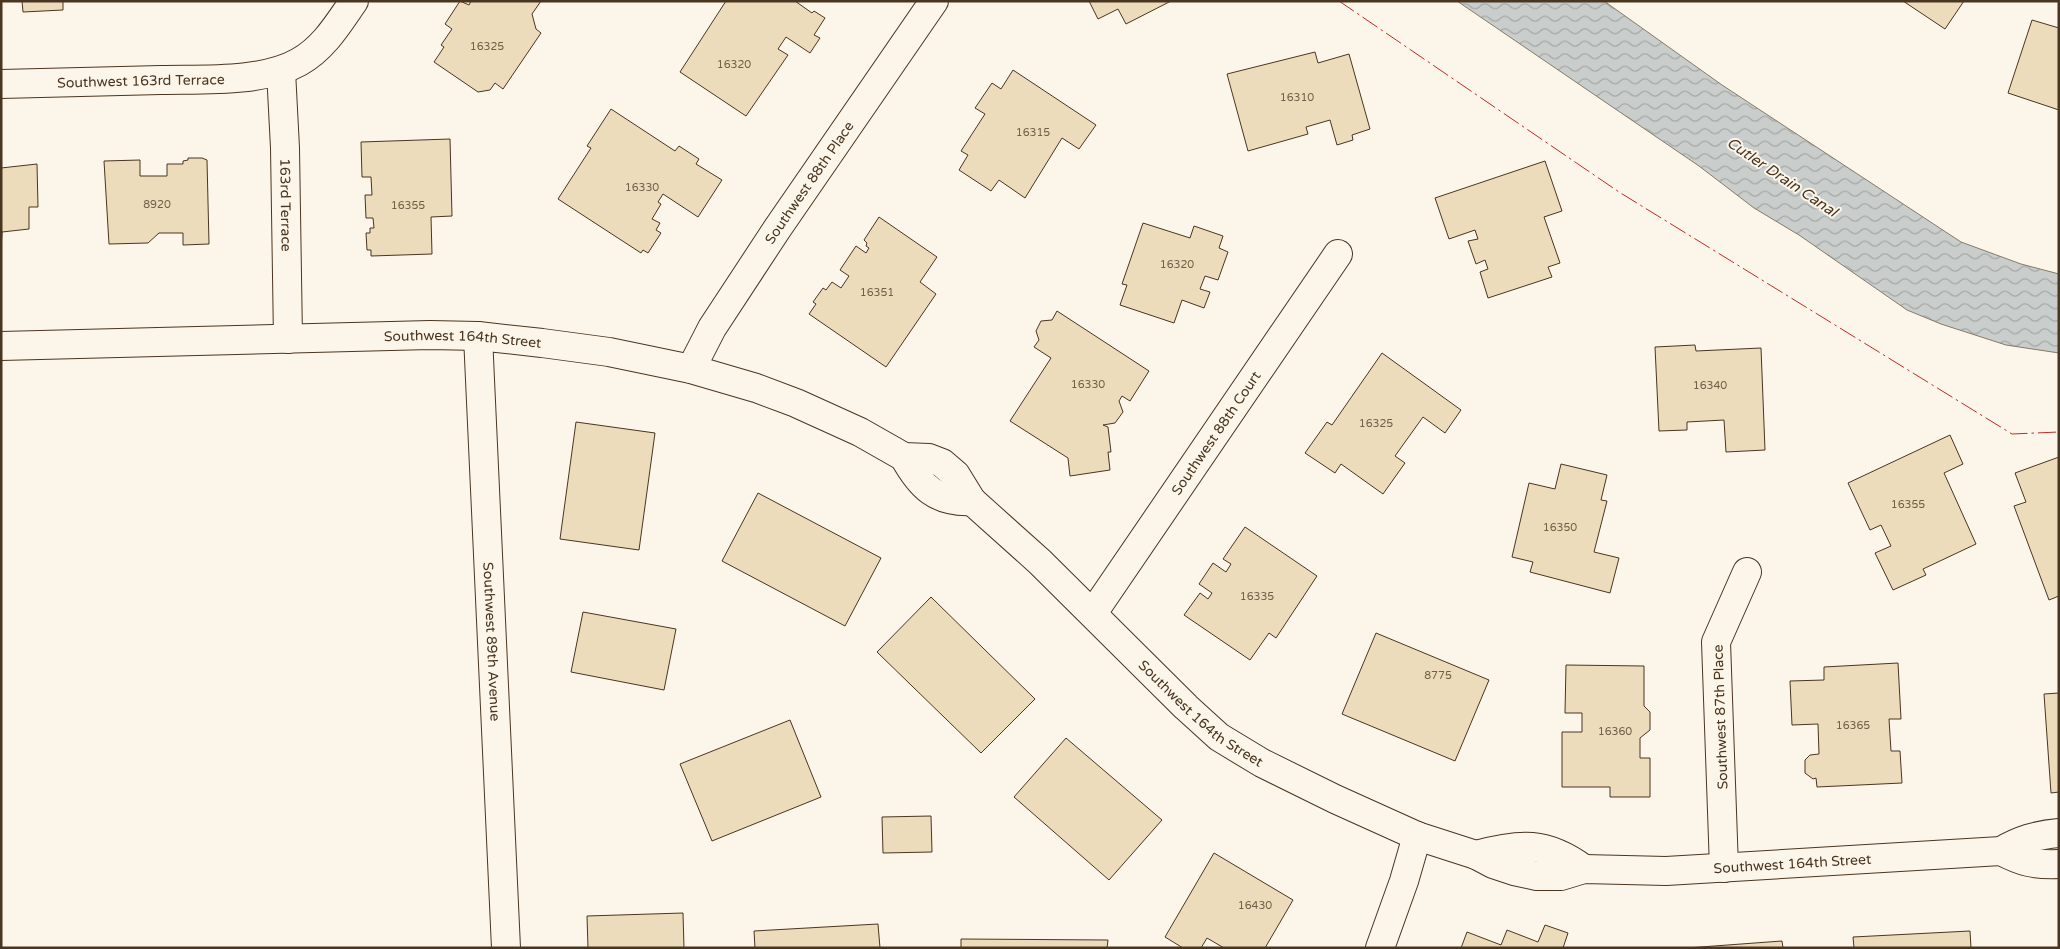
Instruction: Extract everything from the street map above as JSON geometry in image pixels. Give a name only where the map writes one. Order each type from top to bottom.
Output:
[{"type":"street","name":"Southwest 163rd Terrace","points":[[1,84],[214,78],[253,76],[281,71],[314,52],[329,37],[354,1]]},
{"type":"street","name":"Southwest 88th Place","points":[[690,368],[712,328],[777,229],[934,1]]},
{"type":"street","name":"163rd Terrace","points":[[281,71],[285,148],[288,339]]},
{"type":"street","name":"Southwest 88th Court","points":[[1093,613],[1338,254]]},
{"type":"street","name":"Southwest 164th Street","points":[[1,346],[430,335],[478,336],[609,352],[690,368],[756,388],[796,403],[860,432],[904,457],[914,476],[925,488],[938,495],[958,502],[972,501],[1040,562],[1180,701],[1219,737],[1262,763],[1417,836],[1476,854],[1524,845],[1541,848],[1568,858],[1584,869],[1666,871],[2001,851],[2020,840],[2039,835],[2059,833]]},
{"type":"street","name":"Southwest 89th Avenue","points":[[478,336],[506,948]]},
{"type":"street","name":"Southwest 87th Place","points":[[1724,868],[1716,642],[1747,572]]},
{"type":"street","points":[[1380,948],[1404,881],[1417,836]]},
{"type":"street","points":[[2001,851],[2022,862],[2059,864]]},
{"type":"water","name":"Cutler Drain Canal","points":[[1457,1],[1604,1],[1722,85],[1961,242],[2021,264],[2059,274],[2059,353],[2006,345],[1941,324],[1907,310],[1799,235],[1754,208],[1699,166]]},
{"type":"building","points":[[22,1],[63,1],[63,10],[23,12]]},
{"type":"building","points":[[460,1],[469,5],[471,1],[541,1],[532,14],[536,29],[541,33],[503,89],[495,83],[490,90],[478,92],[434,62],[444,47],[441,45],[452,29],[445,24]]},
{"type":"building","points":[[726,1],[795,1],[812,13],[814,11],[825,18],[814,35],[820,38],[810,53],[786,37],[778,49],[788,55],[746,116],[680,72]]},
{"type":"building","points":[[1089,1],[1171,1],[1126,24],[1118,9],[1098,19]]},
{"type":"building","points":[[1903,1],[1964,1],[1945,29]]},
{"type":"building","points":[[2032,20],[2059,28],[2059,110],[2008,93]]},
{"type":"building","points":[[1315,52],[1318,63],[1349,54],[1370,129],[1352,135],[1353,140],[1337,145],[1330,120],[1306,127],[1308,134],[1248,151],[1227,74]]},
{"type":"building","points":[[1013,70],[1096,125],[1079,149],[1062,138],[1025,198],[999,180],[991,191],[959,170],[968,155],[961,151],[985,114],[975,108],[992,83],[1001,89]]},
{"type":"building","points":[[611,109],[675,151],[679,146],[699,159],[696,164],[722,180],[698,217],[663,194],[658,202],[661,204],[652,219],[660,223],[656,230],[661,233],[648,253],[643,250],[641,253],[558,199],[591,148],[587,146]]},
{"type":"building","points":[[450,139],[452,216],[431,217],[432,254],[371,256],[371,250],[367,250],[366,233],[370,233],[370,228],[374,228],[373,218],[366,218],[365,195],[372,195],[371,177],[362,177],[361,142]]},
{"type":"building","points":[[188,158],[207,160],[209,244],[183,245],[183,233],[159,233],[148,243],[109,244],[104,161],[140,160],[140,176],[167,176],[167,164],[183,164],[183,161],[188,160]]},
{"type":"building","points":[[1545,161],[1562,211],[1544,217],[1560,263],[1548,267],[1552,277],[1488,298],[1480,272],[1488,269],[1485,260],[1476,264],[1468,241],[1478,239],[1475,230],[1449,239],[1435,198]]},
{"type":"building","points":[[37,164],[38,207],[29,207],[29,229],[2,232],[1,250],[1,168]]},
{"type":"building","points":[[879,217],[937,257],[920,282],[936,294],[886,367],[809,314],[816,304],[813,302],[823,288],[826,290],[832,282],[841,288],[849,276],[840,270],[856,246],[866,253],[869,248],[864,240]]},
{"type":"building","points":[[1143,223],[1190,238],[1194,226],[1223,236],[1219,248],[1228,252],[1218,280],[1205,276],[1200,289],[1210,292],[1204,308],[1182,300],[1174,323],[1120,305],[1127,285],[1122,284]]},
{"type":"building","points":[[1057,311],[1149,371],[1130,401],[1122,396],[1119,401],[1123,412],[1115,423],[1103,425],[1108,427],[1111,452],[1108,452],[1110,470],[1070,476],[1068,458],[1010,421],[1051,358],[1034,347],[1039,340],[1036,331],[1041,321],[1052,320]]},
{"type":"building","points":[[1695,345],[1696,351],[1761,348],[1765,450],[1726,452],[1724,420],[1687,422],[1687,430],[1659,431],[1655,347]]},
{"type":"building","points":[[1382,353],[1461,410],[1445,433],[1423,417],[1395,456],[1405,463],[1383,494],[1341,464],[1335,473],[1305,453],[1327,422],[1332,425]]},
{"type":"building","points":[[576,422],[655,433],[639,550],[560,539]]},
{"type":"building","points":[[1950,435],[1963,464],[1944,473],[1976,544],[1923,569],[1926,575],[1893,590],[1875,553],[1891,546],[1881,525],[1870,530],[1848,483]]},
{"type":"building","points":[[2059,457],[2059,596],[2049,600],[2014,506],[2026,502],[2015,473]]},
{"type":"building","points":[[1561,464],[1607,475],[1601,500],[1607,501],[1594,552],[1619,558],[1610,593],[1530,572],[1533,562],[1512,557],[1529,483],[1555,489]]},
{"type":"building","points":[[758,493],[881,558],[845,626],[722,561]]},
{"type":"building","points":[[1245,527],[1317,576],[1276,638],[1269,633],[1250,660],[1184,615],[1200,593],[1208,599],[1212,593],[1199,584],[1213,563],[1226,572],[1231,564],[1223,559]]},
{"type":"building","points":[[931,597],[1035,699],[981,753],[877,652]]},
{"type":"building","points":[[583,612],[676,629],[664,690],[571,672]]},
{"type":"building","points":[[1376,633],[1489,680],[1455,761],[1342,714]]},
{"type":"building","points":[[1898,663],[1901,719],[1889,719],[1891,751],[1900,751],[1902,783],[1817,787],[1816,778],[1813,779],[1805,773],[1805,760],[1810,755],[1819,754],[1818,724],[1792,725],[1790,681],[1824,680],[1824,667]]},
{"type":"building","points":[[1566,665],[1644,666],[1644,706],[1650,712],[1650,730],[1640,738],[1640,758],[1650,758],[1650,797],[1610,797],[1610,787],[1562,787],[1562,732],[1582,732],[1582,713],[1565,713]]},
{"type":"building","points":[[2059,693],[2059,792],[2051,793],[2044,694]]},
{"type":"building","points":[[790,720],[821,797],[712,841],[680,764]]},
{"type":"building","points":[[1066,738],[1162,820],[1109,880],[1014,797]]},
{"type":"building","points":[[931,816],[932,852],[883,853],[882,817]]},
{"type":"building","points":[[1214,853],[1293,900],[1265,948],[1224,948],[1207,938],[1201,948],[1183,948],[1165,937]]},
{"type":"building","points":[[683,913],[684,948],[588,948],[587,916]]},
{"type":"building","points":[[878,924],[880,948],[755,948],[754,931]]},
{"type":"building","points":[[1545,925],[1568,933],[1563,948],[1461,948],[1467,932],[1501,945],[1507,930],[1538,942]]},
{"type":"building","points":[[1970,931],[1971,948],[1854,948],[1853,937]]},
{"type":"building","points":[[961,939],[1108,940],[1107,948],[961,948]]},
{"type":"building","points":[[1782,941],[1783,948],[1687,948]]},
{"type":"power","points":[[1339,1],[1619,192],[2012,434],[2059,432]]}]
